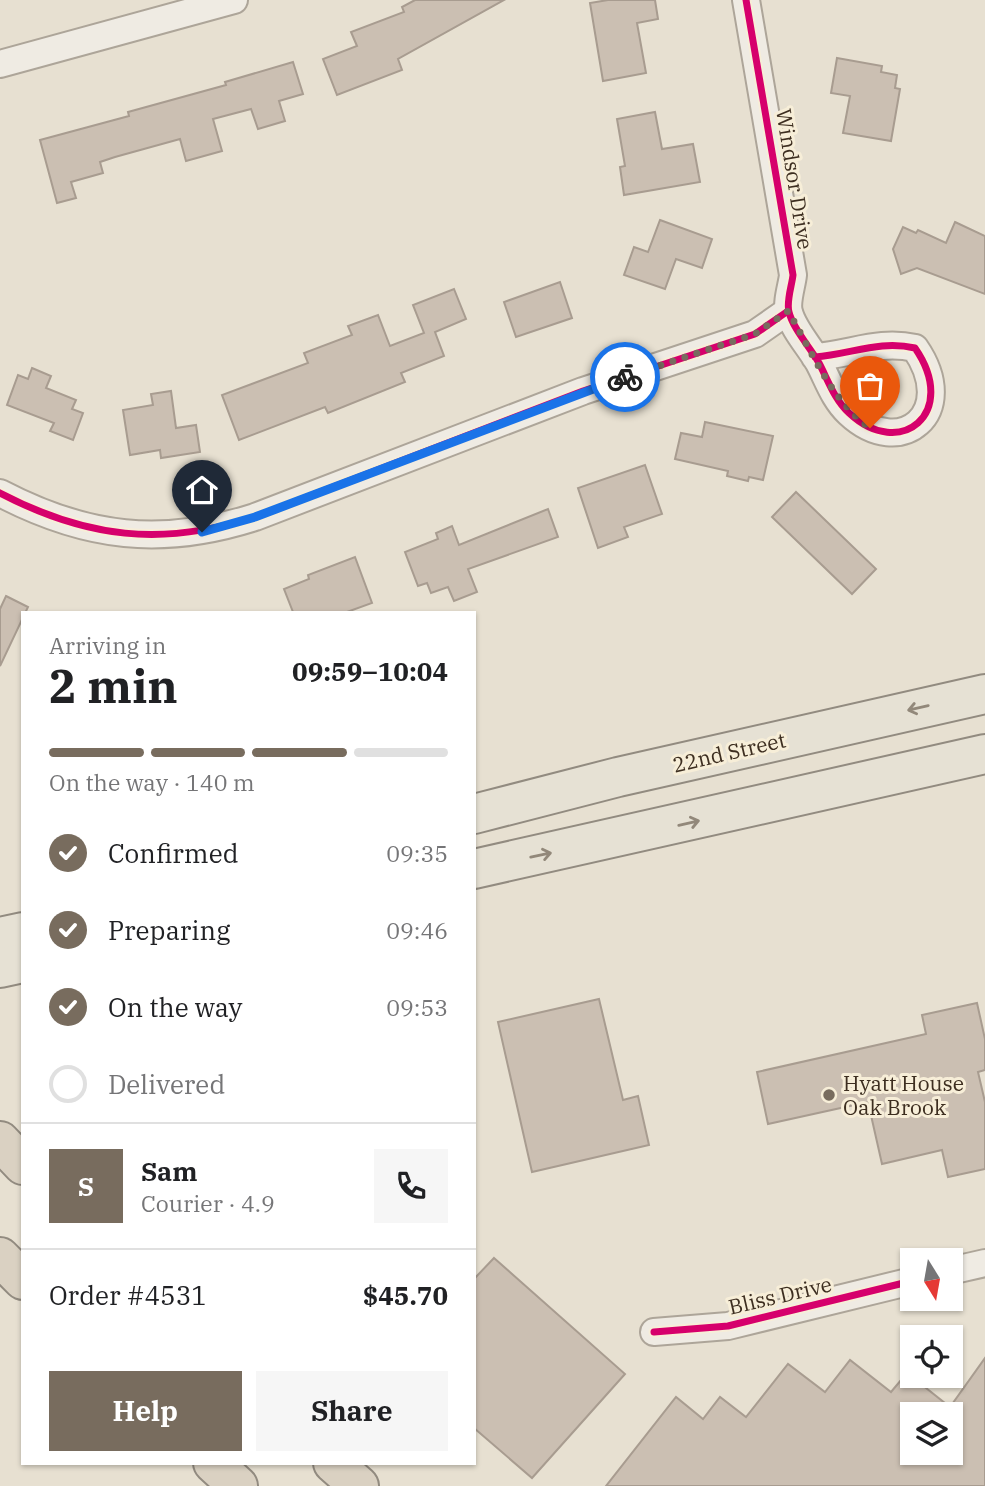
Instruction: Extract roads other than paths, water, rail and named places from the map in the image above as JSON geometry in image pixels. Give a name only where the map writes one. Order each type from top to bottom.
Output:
[{"type":"highway","points":[[0,1141],[21,1163]]},
{"type":"highway","points":[[0,1257],[21,1278]]},
{"type":"highway","points":[[215,1465],[238,1486]]},
{"type":"highway","points":[[334,1465],[359,1486]]},
{"type":"main road","name":"22nd Street","points":[[476,813],[618,777],[985,694]]},
{"type":"main road","points":[[476,869],[985,754]]},
{"type":"main road","points":[[0,937],[21,932]]},
{"type":"main road","points":[[0,968],[21,963]]},
{"type":"street","points":[[0,64],[234,0]]},
{"type":"street","name":"Windsor Drive","points":[[746,0],[793,275],[788,311]]},
{"type":"street","points":[[0,493],[60,521],[96,530],[132,535],[202,532],[255,517],[583,391],[755,334],[788,311],[816,357]]},
{"type":"street","points":[[963,1268],[985,1263]]},
{"type":"street","name":"Bliss Drive","points":[[654,1332],[728,1326],[900,1284]]},
{"type":"place","name":"Hyatt House Oak Brook","points":[[829,1095]]}]
